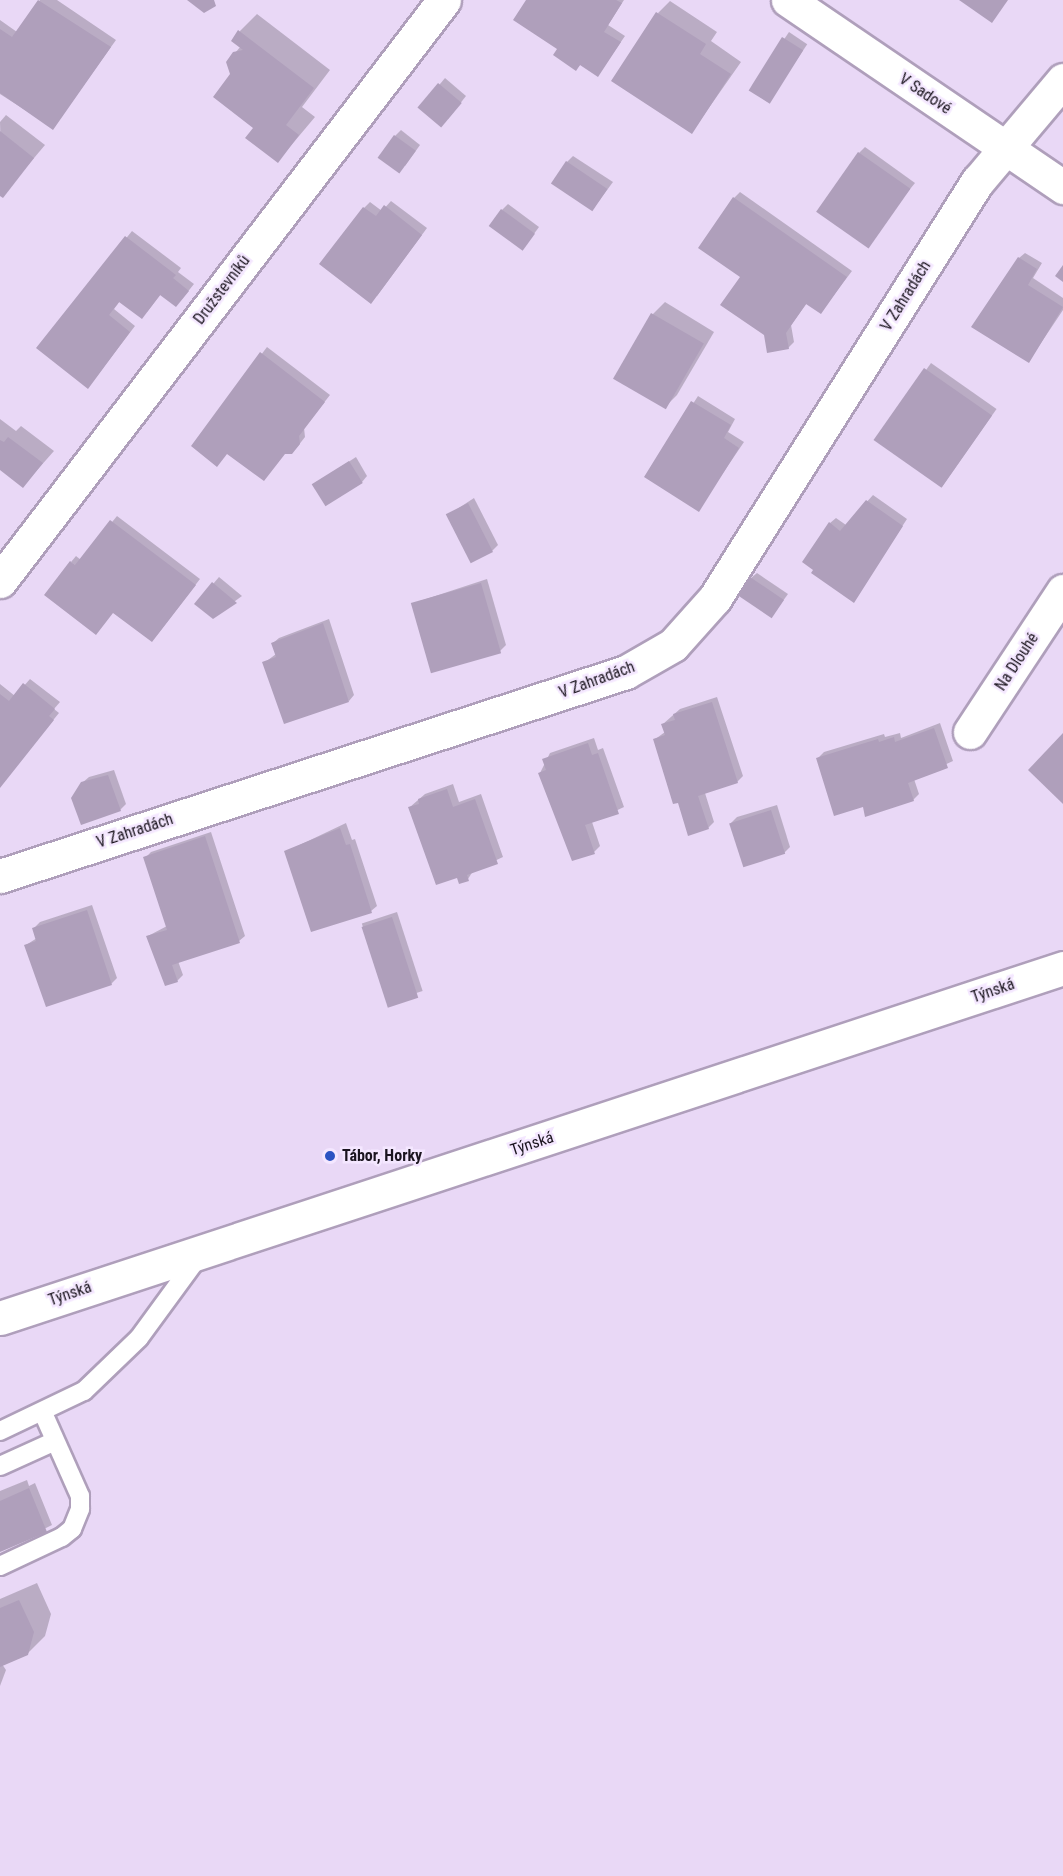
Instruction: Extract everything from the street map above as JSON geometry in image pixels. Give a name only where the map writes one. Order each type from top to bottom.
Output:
[{"type":"street","name":"Družstevníků","points":[[0,580],[444,0]]},
{"type":"street","name":"V Sadové","points":[[788,0],[1063,187]]},
{"type":"street","name":"V Zahradách","points":[[0,876],[626,672],[673,645],[715,598],[978,182],[1063,80]]},
{"type":"street","name":"Na Dlouhé","points":[[970,732],[1063,591]]},
{"type":"street","name":"Týnská","points":[[0,1318],[203,1249],[1063,968]]},
{"type":"lane","points":[[0,1431],[43,1413],[84,1391],[140,1338],[203,1249]]},
{"type":"lane","points":[[0,1566],[55,1542],[72,1529],[77,1518],[80,1496],[43,1413]]},
{"type":"lane","points":[[0,1466],[55,1441]]},
{"type":"building","points":[[38,0],[111,47],[53,130],[0,93],[0,29],[12,37]]},
{"type":"building","points":[[187,0],[214,0],[216,6],[204,13]]},
{"type":"building","points":[[526,0],[616,0],[622,3],[604,32],[621,42],[598,77],[580,65],[576,71],[553,55],[557,49],[513,20]]},
{"type":"building","points":[[959,0],[1008,0],[992,23]]},
{"type":"building","points":[[656,12],[706,44],[700,54],[731,74],[692,134],[611,81]]},
{"type":"building","points":[[238,30],[314,88],[286,125],[299,135],[278,163],[245,138],[253,128],[213,97],[230,74],[226,62],[233,52],[243,50],[231,41]]},
{"type":"building","points":[[782,37],[803,50],[770,104],[749,90]]},
{"type":"building","points":[[438,83],[462,103],[441,127],[417,108]]},
{"type":"building","points":[[0,131],[34,158],[3,198],[0,196]]},
{"type":"building","points":[[394,135],[416,151],[399,174],[378,158]]},
{"type":"building","points":[[858,152],[910,189],[869,249],[816,212]]},
{"type":"building","points":[[566,161],[607,189],[592,211],[551,183]]},
{"type":"building","points":[[733,197],[847,277],[821,314],[806,304],[786,333],[789,349],[767,353],[764,335],[720,305],[740,277],[698,248]]},
{"type":"building","points":[[384,205],[422,235],[371,304],[319,264],[363,207],[376,216]]},
{"type":"building","points":[[501,209],[535,234],[523,251],[489,226]]},
{"type":"building","points":[[125,236],[176,275],[173,278],[189,291],[176,307],[160,295],[142,319],[119,302],[109,315],[130,332],[88,389],[36,348]]},
{"type":"building","points":[[1018,257],[1037,269],[1028,285],[1063,307],[1029,363],[971,327]]},
{"type":"building","points":[[1063,265],[1063,282],[1055,276]]},
{"type":"building","points":[[651,313],[704,344],[666,409],[613,379]]},
{"type":"building","points":[[260,352],[325,402],[299,436],[300,444],[292,454],[285,454],[264,481],[227,454],[217,467],[191,446]]},
{"type":"building","points":[[924,368],[992,416],[942,488],[874,440]]},
{"type":"building","points":[[691,401],[731,425],[724,438],[739,448],[699,512],[644,477]]},
{"type":"building","points":[[8,437],[43,463],[23,488],[0,470],[0,440],[4,442]]},
{"type":"building","points":[[349,461],[363,483],[325,506],[312,484]]},
{"type":"building","points":[[866,500],[903,526],[854,603],[811,573],[813,570],[802,562],[829,522],[840,531]]},
{"type":"building","points":[[468,503],[493,552],[471,563],[446,514]]},
{"type":"building","points":[[110,520],[196,585],[152,642],[113,613],[96,635],[44,595],[70,561],[75,565]]},
{"type":"building","points":[[750,577],[784,600],[772,618],[738,595]]},
{"type":"building","points":[[212,582],[237,603],[213,619],[194,604]]},
{"type":"building","points":[[481,583],[501,653],[431,673],[411,603]]},
{"type":"building","points":[[323,623],[349,702],[284,724],[262,662],[276,657],[271,643]]},
{"type":"building","points":[[23,683],[55,709],[49,716],[54,720],[0,788],[0,694],[9,701]]},
{"type":"building","points":[[712,702],[738,783],[698,796],[709,829],[688,836],[678,803],[673,804],[653,739],[665,735],[661,724],[675,720],[673,714]]},
{"type":"building","points":[[934,728],[948,768],[908,783],[914,801],[865,817],[863,807],[834,816],[816,758],[878,739],[879,742],[894,737],[895,742]]},
{"type":"building","points":[[1063,733],[1063,804],[1028,770]]},
{"type":"building","points":[[588,743],[592,755],[598,753],[619,814],[585,825],[595,854],[572,861],[538,773],[546,770],[542,759]]},
{"type":"building","points":[[108,775],[121,811],[81,825],[71,798],[81,782]]},
{"type":"building","points":[[447,789],[453,807],[475,799],[498,864],[467,875],[469,881],[459,884],[457,878],[436,885],[408,807],[419,804],[418,799]]},
{"type":"building","points":[[771,810],[785,854],[743,867],[729,824]]},
{"type":"building","points":[[340,828],[346,845],[350,844],[372,913],[311,932],[284,851]]},
{"type":"building","points":[[205,836],[240,943],[172,965],[178,982],[165,986],[146,936],[167,930],[143,857]]},
{"type":"building","points":[[87,910],[112,985],[46,1007],[24,945],[36,941],[32,928]]},
{"type":"building","points":[[392,917],[418,998],[388,1008],[362,927]]},
{"type":"building","points":[[29,1488],[47,1532],[0,1552],[0,1501]]},
{"type":"building","points":[[19,1600],[34,1632],[28,1655],[0,1667],[0,1608]]},
{"type":"place","name":"Tábor, Horky","points":[[330,1156]]}]
